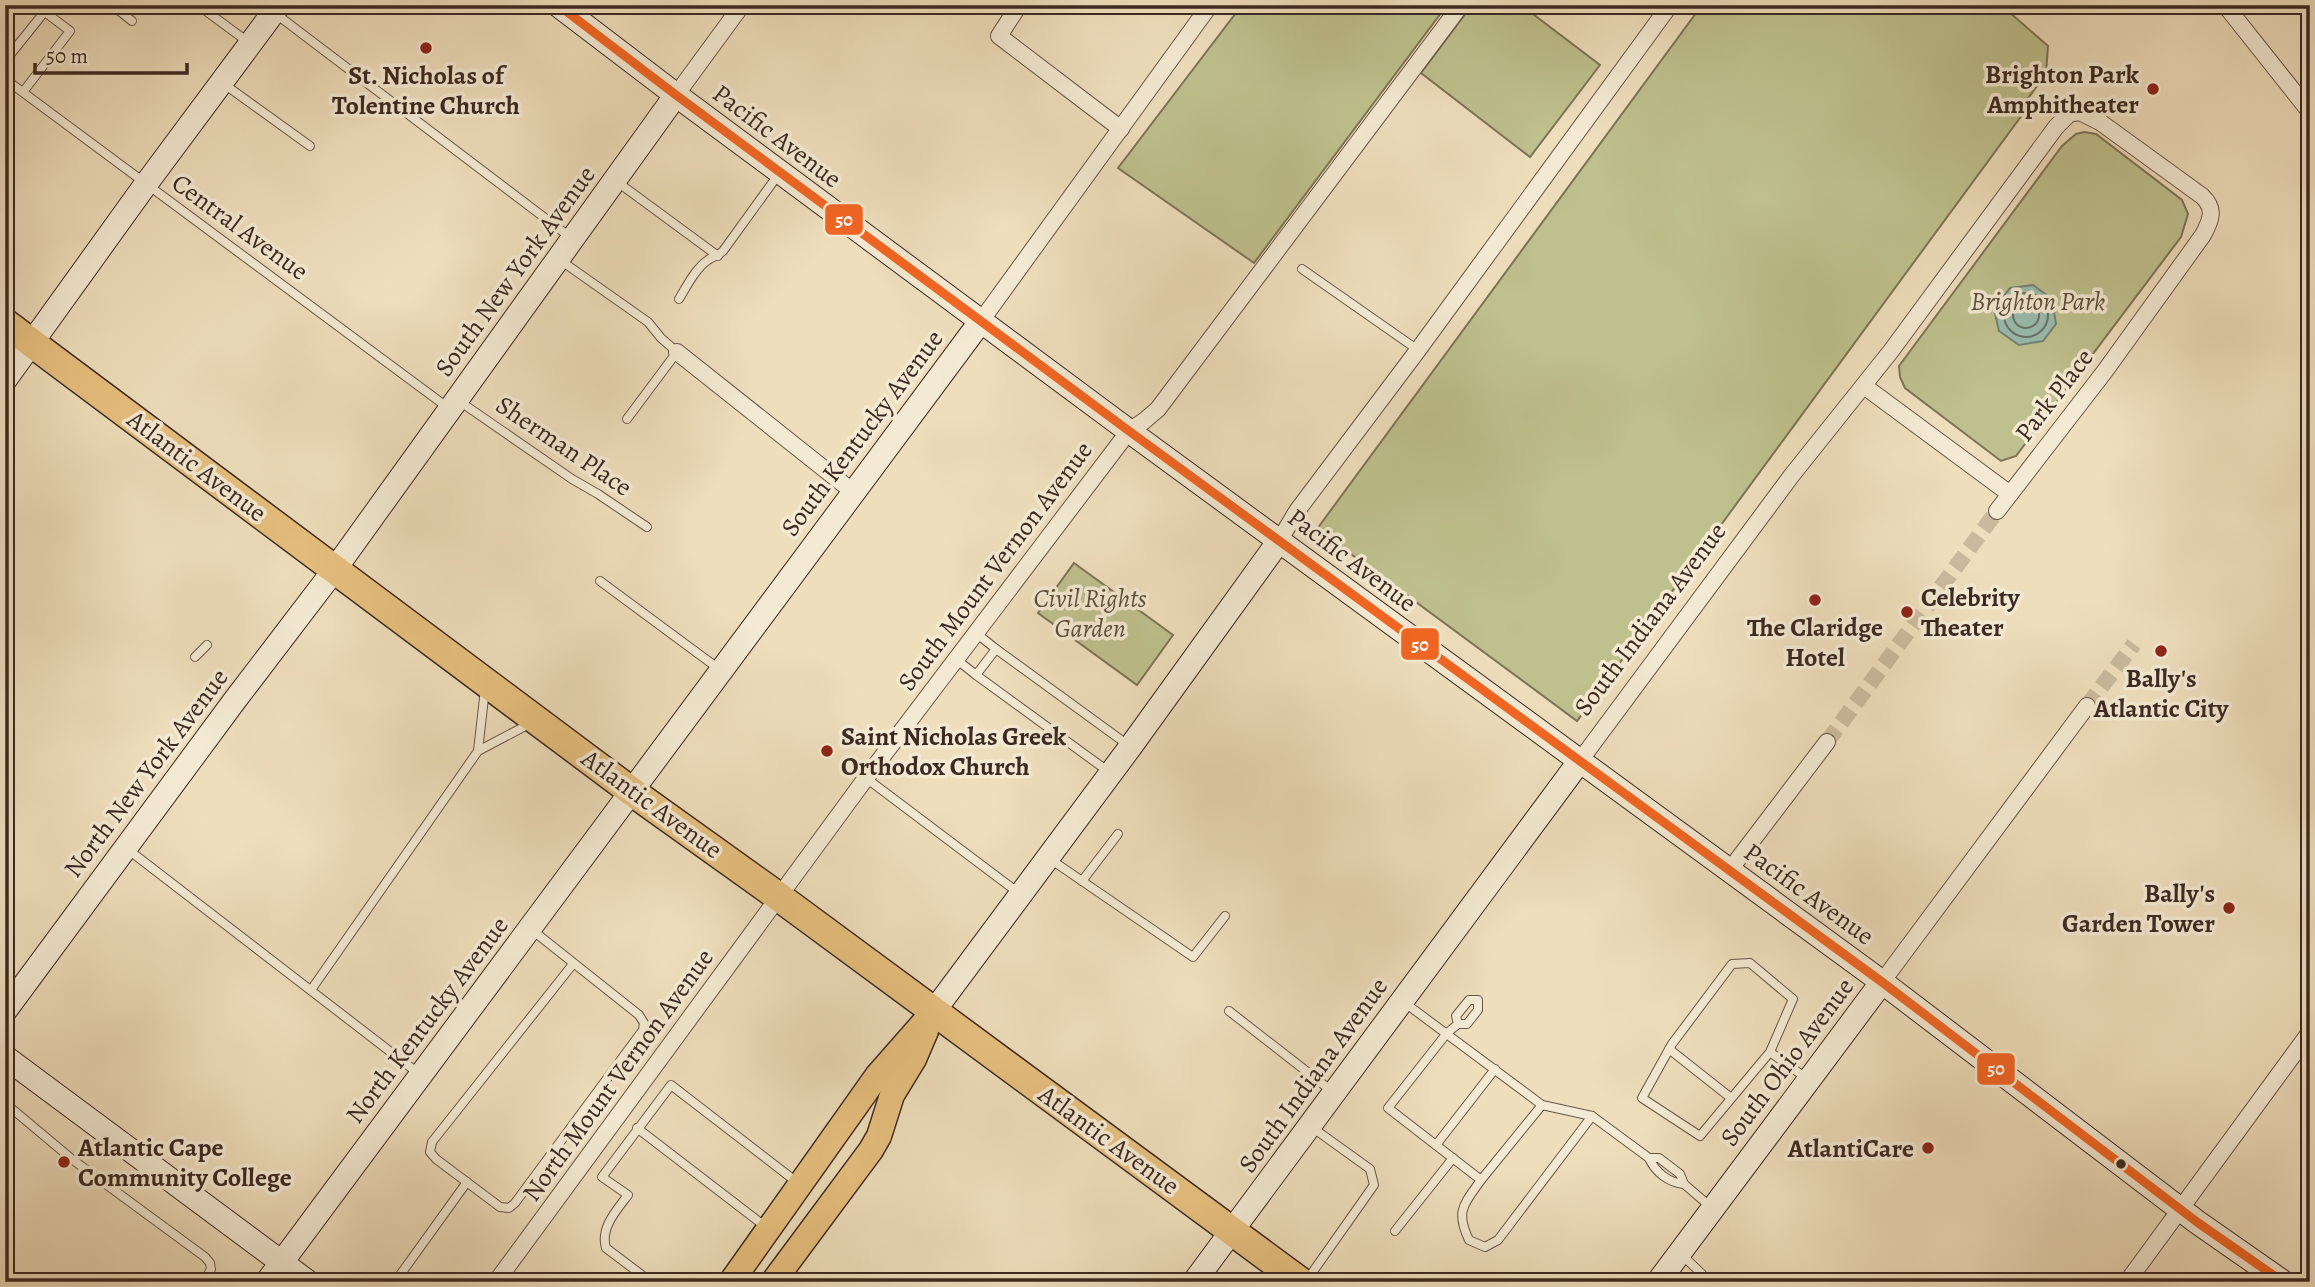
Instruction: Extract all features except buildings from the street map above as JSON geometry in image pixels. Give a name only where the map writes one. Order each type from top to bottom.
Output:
[{"type":"highway","name":"Atlantic Avenue","points":[[5,323],[631,791],[1303,1282]]},
{"type":"main road","points":[[731,1282],[877,1076],[934,1011]]},
{"type":"main road","points":[[774,1282],[871,1150],[879,1136],[892,1095],[914,1059],[934,1011]]},
{"type":"street","name":"Pacific Avenue","points":[[558,5],[1129,431],[1882,982],[2197,1222],[2283,1282]]},
{"type":"street","name":"South New York Avenue","points":[[335,569],[742,5]]},
{"type":"street","points":[[1019,5],[999,36],[1121,129]]},
{"type":"street","name":"South Kentucky Avenue","points":[[631,791],[981,321],[1210,5]]},
{"type":"street","name":"South Mount Vernon Avenue","points":[[779,897],[1129,431],[1158,409],[1461,5]]},
{"type":"street","points":[[934,1011],[1131,746],[1279,541],[1297,511],[1670,5]]},
{"type":"street","points":[[2225,5],[2310,112]]},
{"type":"street","points":[[5,380],[250,43],[272,7]]},
{"type":"street","name":"Park Place","points":[[1997,511],[2113,360],[2203,235],[2212,214],[2208,201],[2202,196],[2100,122],[2081,112],[2069,114]]},
{"type":"street","name":"South Indiana Avenue","points":[[1194,1282],[1792,475],[1864,386],[2056,127],[2069,114]]},
{"type":"street","points":[[677,352],[852,491]]},
{"type":"street","points":[[1864,386],[2010,494]]},
{"type":"street","name":"North New York Avenue","points":[[5,1011],[335,569]]},
{"type":"street","name":"South Ohio Avenue","points":[[1666,1279],[1680,1253],[2087,706]]},
{"type":"street","points":[[1729,871],[1828,742]]},
{"type":"street","name":"North Kentucky Avenue","points":[[267,1282],[631,791]]},
{"type":"street","name":"North Mount Vernon Avenue","points":[[496,1282],[779,897]]},
{"type":"street","points":[[2127,1282],[2310,1032]]},
{"type":"street","points":[[5,1057],[308,1282]]},
{"type":"lane","points":[[112,5],[132,20]]},
{"type":"lane","points":[[198,5],[250,43]]},
{"type":"lane","points":[[272,7],[572,239]]},
{"type":"lane","points":[[5,61],[47,8],[70,31],[23,92]]},
{"type":"lane","name":"Central Avenue","points":[[5,79],[146,184],[454,404]]},
{"type":"lane","points":[[222,82],[310,146]]},
{"type":"lane","points":[[679,299],[700,267],[710,258],[718,256],[780,172]]},
{"type":"lane","points":[[615,180],[718,256]]},
{"type":"lane","points":[[558,258],[648,322],[677,352],[627,419]]},
{"type":"lane","points":[[1302,269],[1418,350]]},
{"type":"lane","name":"Sherman Place","points":[[454,404],[647,527]]},
{"type":"lane","points":[[600,581],[722,671]]},
{"type":"lane","points":[[976,633],[1131,746]]},
{"type":"lane","points":[[195,657],[207,645]]},
{"type":"lane","points":[[976,675],[996,649]]},
{"type":"lane","points":[[956,659],[1111,773]]},
{"type":"lane","points":[[478,751],[485,682]]},
{"type":"lane","points":[[311,990],[478,751],[537,720]]},
{"type":"lane","points":[[866,778],[1021,894]]},
{"type":"lane","points":[[1082,881],[1118,834]]},
{"type":"lane","points":[[125,848],[421,1074]]},
{"type":"lane","points":[[1048,857],[1193,957],[1225,916]]},
{"type":"lane","points":[[530,928],[639,1015],[644,1023],[643,1030],[515,1203],[509,1208],[500,1207],[430,1152],[432,1142],[573,964]]},
{"type":"lane","points":[[1750,963],[1793,999],[1770,1052],[1700,1136],[1642,1098],[1669,1049],[1732,964],[1750,963]]},
{"type":"lane","points":[[1402,1002],[1542,1105],[1592,1116],[1649,1158],[1653,1167],[1673,1183],[1684,1184],[1713,1209]]},
{"type":"lane","points":[[1229,1011],[1333,1092]]},
{"type":"lane","points":[[1458,1024],[1447,1033],[1388,1108],[1482,1180]]},
{"type":"lane","points":[[1669,1049],[1731,1098]]},
{"type":"lane","points":[[1770,1052],[1809,1079]]},
{"type":"lane","points":[[1436,1145],[1494,1069]]},
{"type":"lane","points":[[651,1282],[606,1248],[603,1240],[607,1225],[628,1195],[602,1177],[671,1085],[801,1185]]},
{"type":"lane","points":[[5,1103],[73,1160],[205,1257],[211,1269],[204,1282]]},
{"type":"lane","points":[[1542,1105],[1462,1208],[1461,1224],[1469,1240],[1485,1247],[1498,1240],[1592,1116]]},
{"type":"lane","points":[[1303,1282],[1374,1185],[1370,1169],[1310,1126]]},
{"type":"lane","points":[[638,1128],[770,1229]]},
{"type":"lane","points":[[1395,1231],[1453,1158]]},
{"type":"lane","points":[[395,1282],[467,1182]]},
{"type":"lane","points":[[1680,1253],[1702,1274],[1703,1282]]},
{"type":"green space","points":[[1242,5],[1447,5],[1254,263],[1118,168]]},
{"type":"green space","points":[[1472,5],[1521,5],[1600,65],[1530,157],[1421,73]]},
{"type":"green space","points":[[1702,5],[2001,5],[2048,46],[2046,74],[2026,101],[2022,115],[1577,721],[1317,529]]},
{"type":"green space","name":"Brighton Park","points":[[2076,134],[2096,134],[2182,200],[2188,214],[2181,237],[2016,456],[2001,461],[1905,388],[1899,366],[2062,146]]},
{"type":"green space","name":"Civil Rights Garden","points":[[1074,563],[1173,635],[1137,685],[1038,613]]},
{"type":"water","points":[[2033,285],[2052,299],[2056,324],[2043,341],[2019,345],[1999,331],[1994,309],[2010,288]]},
{"type":"tunnel","points":[[1827,742],[1997,511]]},
{"type":"tunnel","points":[[2087,706],[2134,644]]},
{"type":"transit line","name":"50","points":[[558,5],[1129,431],[1882,982],[2197,1222],[2283,1282]]},
{"type":"place","name":"St. Nicholas of Tolentine Church","points":[[426,48]]},
{"type":"place","name":"Brighton Park Amphitheater","points":[[2153,89]]},
{"type":"place","name":"The Claridge Hotel","points":[[1815,600]]},
{"type":"place","name":"Celebrity Theater","points":[[1907,612]]},
{"type":"place","name":"Bally's Atlantic City","points":[[2161,651]]},
{"type":"place","name":"Saint Nicholas Greek Orthodox Church","points":[[827,751]]},
{"type":"place","name":"Bally's Garden Tower","points":[[2229,908]]},
{"type":"place","name":"AtlantiCare","points":[[1928,1148]]},
{"type":"place","name":"Atlantic Cape Community College","points":[[64,1162]]}]
